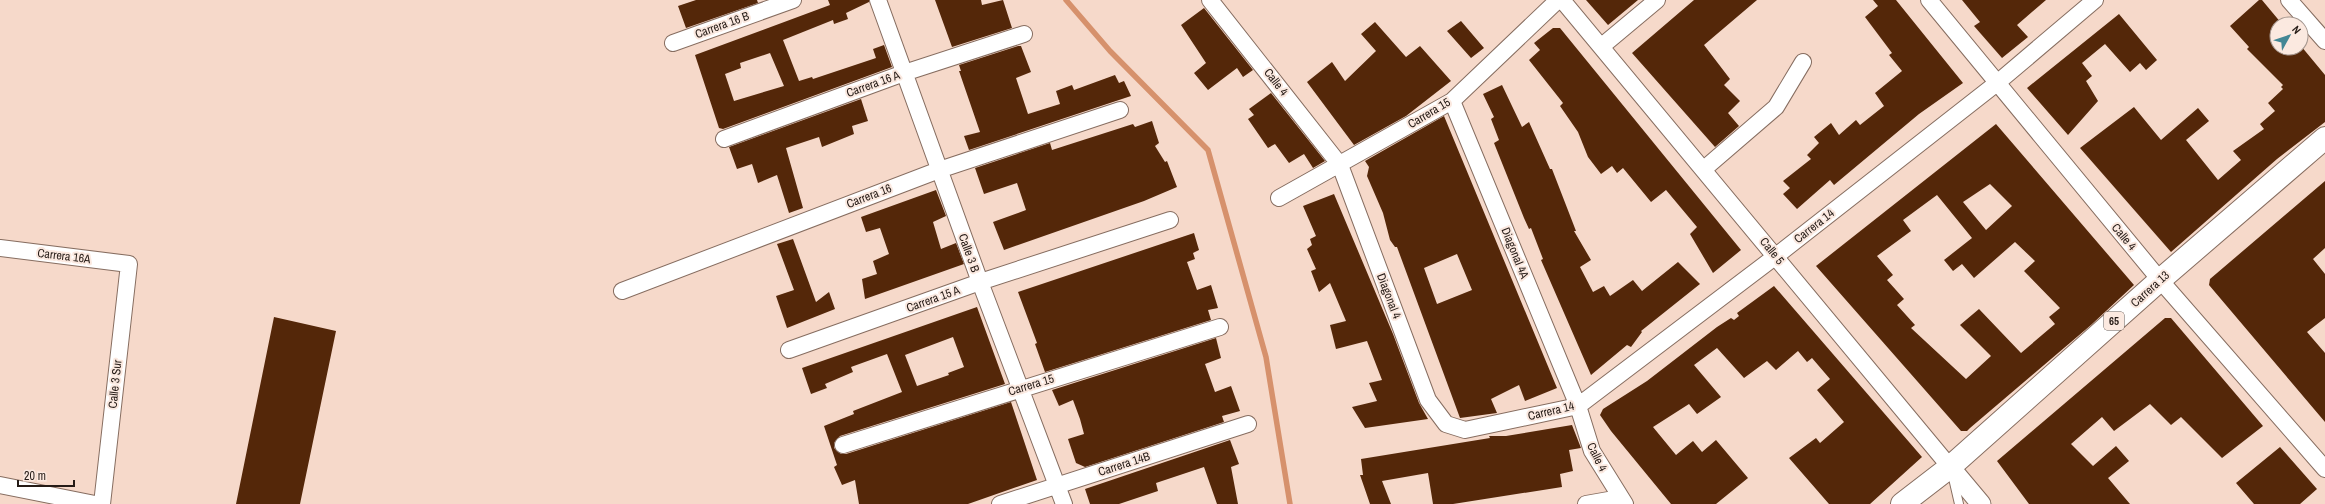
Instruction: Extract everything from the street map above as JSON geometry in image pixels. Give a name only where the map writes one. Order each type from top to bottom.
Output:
[{"type":"main road","name":"Carrera 13","points":[[1902,504],[1950,467],[2160,280],[2325,138]]},
{"type":"street","name":"Carrera 16 B","points":[[673,43],[793,0]]},
{"type":"street","name":"Calle 3 B","points":[[878,0],[980,282],[1064,504]]},
{"type":"street","name":"Calle 4","points":[[1210,0],[1340,165]]},
{"type":"street","name":"Carrera 15","points":[[1279,198],[1452,101],[1558,0]]},
{"type":"street","name":"Calle 5","points":[[1562,0],[1602,46],[1981,504]]},
{"type":"street","points":[[1602,46],[1657,0]]},
{"type":"street","name":"Calle 4","points":[[1929,0],[2160,280],[2325,469]]},
{"type":"street","name":"Carrera 14","points":[[1446,424],[1465,430],[1578,406],[1776,256],[1997,83],[2095,0]]},
{"type":"street","points":[[2289,0],[2325,41]]},
{"type":"street","name":"Carrera 16 A","points":[[724,139],[904,73],[1024,34]]},
{"type":"street","points":[[1704,169],[1776,107],[1803,62]]},
{"type":"street","name":"Diagonal 4A","points":[[1452,101],[1578,406]]},
{"type":"street","name":"Carrera 16","points":[[622,291],[939,170],[1120,110]]},
{"type":"street","name":"Diagonal 4","points":[[1340,165],[1428,400],[1446,424]]},
{"type":"street","name":"Carrera 15 A","points":[[789,350],[980,282],[1170,220]]},
{"type":"street","name":"Carrera 16A","points":[[0,248],[129,264]]},
{"type":"street","name":"Calle 3 Sur","points":[[102,504],[129,264]]},
{"type":"street","name":"Carrera 15","points":[[843,445],[1021,388],[1220,327]]},
{"type":"street","name":"Calle 4","points":[[1578,406],[1592,451],[1622,501]]},
{"type":"street","name":"Carrera 14B","points":[[1000,504],[1248,424]]},
{"type":"street","points":[[0,485],[95,504]]},
{"type":"street","points":[[1586,504],[1622,501]]},
{"type":"lane","points":[[1950,467],[1959,504]]},
{"type":"building","points":[[696,0],[757,0],[758,3],[686,28],[678,6]]},
{"type":"building","points":[[828,0],[869,0],[869,2],[846,13],[848,19],[834,24],[833,20],[783,40],[799,81],[812,77],[813,79],[876,58],[873,49],[884,45],[892,67],[723,129],[719,128],[695,55],[830,5]],"holes":[[[770,53],[784,86],[734,101],[725,74],[741,68],[740,63]]]},
{"type":"building","points":[[935,0],[981,0],[982,5],[1003,0],[1012,28],[952,47]]},
{"type":"building","points":[[1586,0],[1638,0],[1608,25]]},
{"type":"building","points":[[1694,0],[1757,0],[1704,45],[1730,79],[1724,85],[1740,101],[1728,113],[1739,126],[1715,147],[1632,53]]},
{"type":"building","points":[[1873,0],[1896,0],[1963,83],[1919,114],[1834,185],[1830,180],[1797,209],[1783,194],[1790,188],[1783,181],[1811,159],[1807,155],[1819,143],[1814,137],[1831,123],[1839,135],[1856,120],[1860,125],[1884,106],[1875,93],[1902,71],[1889,55],[1892,53],[1865,17],[1878,6]]},
{"type":"building","points":[[1962,0],[2046,0],[2017,25],[2028,37],[2002,58],[1974,26],[1980,22]]},
{"type":"building","points":[[2259,0],[2262,0],[2275,16],[2269,16],[2269,56],[2309,56],[2325,75],[2325,122],[2277,159],[2171,252],[2080,148],[2134,107],[2161,140],[2198,108],[2209,121],[2186,140],[2218,180],[2241,160],[2233,151],[2264,129],[2260,124],[2275,111],[2268,103],[2283,89],[2281,87],[2283,85],[2247,49],[2249,47],[2230,26]]},
{"type":"building","points":[[1204,8],[1253,70],[1243,77],[1237,68],[1208,90],[1194,73],[1206,63],[1181,25]]},
{"type":"building","points":[[2119,14],[2157,60],[2146,70],[2140,63],[2130,72],[2105,44],[2082,63],[2092,76],[2086,81],[2098,101],[2068,135],[2027,88]]},
{"type":"building","points":[[1461,21],[1484,48],[1471,58],[1447,31]]},
{"type":"building","points":[[1375,22],[1406,57],[1420,46],[1451,81],[1406,116],[1354,145],[1307,82],[1332,62],[1345,81],[1376,51],[1361,34]]},
{"type":"building","points":[[1553,28],[1560,28],[1741,250],[1713,273],[1690,234],[1697,227],[1666,190],[1651,202],[1623,168],[1617,173],[1612,166],[1601,174],[1588,157],[1578,132],[1560,106],[1563,103],[1529,60],[1540,50],[1534,43]]},
{"type":"building","points":[[1021,46],[1031,72],[1016,78],[1028,114],[1060,104],[1056,91],[1072,85],[1074,90],[1115,75],[1119,83],[1124,81],[1131,96],[969,150],[964,136],[980,132],[959,71],[961,71],[959,65]]},
{"type":"building","points":[[1502,85],[1522,127],[1529,122],[1550,169],[1552,169],[1576,231],[1574,231],[1591,260],[1580,267],[1593,292],[1604,286],[1610,296],[1633,280],[1642,291],[1678,262],[1700,284],[1641,331],[1642,332],[1631,347],[1627,345],[1591,375],[1541,260],[1543,259],[1531,228],[1529,229],[1524,218],[1494,143],[1499,140],[1491,119],[1494,117],[1483,94]]},
{"type":"building","points":[[1271,93],[1325,161],[1313,168],[1304,154],[1289,163],[1275,144],[1268,148],[1248,119],[1254,115],[1249,109]]},
{"type":"building","points":[[861,99],[868,121],[852,126],[854,134],[822,147],[819,137],[786,148],[803,208],[789,213],[777,175],[758,183],[752,164],[737,169],[729,147]]},
{"type":"building","points":[[1444,116],[1557,388],[1525,401],[1519,385],[1491,399],[1497,413],[1460,418],[1397,247],[1395,247],[1390,240],[1383,213],[1367,176],[1369,167],[1365,161]],"holes":[[[1457,254],[1472,290],[1437,304],[1424,268]]]},
{"type":"building","points":[[1152,121],[1159,143],[1155,146],[1165,162],[1167,161],[1177,187],[1144,201],[1004,250],[993,222],[1026,210],[1017,183],[984,194],[975,168],[1050,143],[1052,150],[1133,124],[1135,127]]},
{"type":"building","points":[[1996,124],[2134,285],[2091,325],[1967,431],[1961,431],[1816,266]],"holes":[[[1990,184],[2012,206],[1986,230],[1963,202]],[[1937,195],[1972,238],[1944,260],[1953,271],[1962,264],[1974,278],[2015,242],[2035,261],[2024,271],[2060,308],[2049,317],[2055,324],[2021,353],[1979,309],[1960,325],[1991,356],[1966,379],[1911,328],[1915,325],[1897,305],[1904,299],[1887,280],[1893,275],[1877,256],[1911,231],[1903,220]]]},
{"type":"building","points":[[2325,181],[2325,248],[2313,259],[2325,274],[2325,318],[2307,332],[2325,353],[2325,422],[2209,285],[2210,279]]},
{"type":"building","points":[[936,190],[946,216],[933,222],[941,249],[956,243],[964,264],[865,299],[862,279],[877,274],[873,261],[889,254],[880,228],[866,232],[861,217]]},
{"type":"building","points":[[1334,194],[1393,334],[1419,403],[1428,419],[1365,428],[1352,407],[1377,401],[1369,383],[1382,380],[1367,341],[1336,349],[1330,325],[1346,321],[1330,283],[1319,292],[1311,271],[1316,269],[1307,249],[1312,245],[1310,239],[1316,236],[1303,206]]},
{"type":"building","points":[[1194,233],[1199,250],[1193,253],[1195,259],[1187,262],[1197,290],[1211,285],[1218,308],[1208,310],[1211,320],[1045,372],[1035,344],[1037,343],[1018,292]]},
{"type":"building","points":[[793,239],[816,302],[829,292],[835,309],[787,328],[776,296],[794,290],[777,244]]},
{"type":"building","points":[[1774,286],[1922,457],[1870,504],[1829,504],[1789,458],[1816,438],[1820,443],[1844,422],[1817,390],[1830,379],[1812,358],[1807,362],[1798,351],[1776,370],[1767,361],[1744,378],[1717,348],[1694,365],[1721,397],[1697,414],[1689,404],[1653,427],[1676,455],[1693,441],[1702,452],[1716,440],[1748,478],[1716,504],[1671,504],[1611,431],[1600,415],[1603,409],[1647,381],[1717,327],[1731,318],[1734,320],[1739,316],[1737,313]]},
{"type":"building","points":[[977,307],[1005,384],[840,436],[834,443],[834,448],[841,454],[846,454],[1011,402],[1037,480],[968,504],[859,504],[855,480],[842,485],[834,467],[837,465],[824,426],[854,414],[853,411],[902,392],[887,354],[851,367],[853,372],[825,384],[827,388],[811,394],[802,368]],"holes":[[[953,337],[964,367],[948,373],[949,375],[917,386],[905,355]]]},
{"type":"building","points":[[274,317],[336,331],[300,504],[236,504]]},
{"type":"building","points":[[2165,318],[2171,318],[2263,426],[2222,458],[2181,417],[2171,425],[2150,404],[2114,431],[2102,417],[2071,444],[2093,466],[2116,446],[2129,461],[2108,478],[2130,504],[2029,504],[1997,461]]},
{"type":"building","points":[[1216,338],[1221,358],[1205,364],[1215,392],[1231,386],[1240,411],[1222,416],[1224,422],[1085,467],[1076,463],[1068,439],[1084,434],[1080,419],[1073,400],[1059,406],[1052,390]]},
{"type":"building","points":[[1572,425],[1581,448],[1569,450],[1573,471],[1560,474],[1562,487],[1453,504],[1433,504],[1428,473],[1382,481],[1391,504],[1370,504],[1360,475],[1363,475],[1361,459],[1490,438],[1489,436],[1506,436]]},
{"type":"building","points":[[1230,440],[1239,464],[1231,467],[1238,504],[1217,504],[1204,467],[1156,483],[1158,491],[1119,504],[1090,504],[1085,489]]},
{"type":"building","points":[[2280,447],[2317,489],[2300,504],[2254,504],[2236,483]]},
{"type":"waterway","points":[[1066,0],[1110,51],[1208,150],[1266,357],[1290,504]]}]
